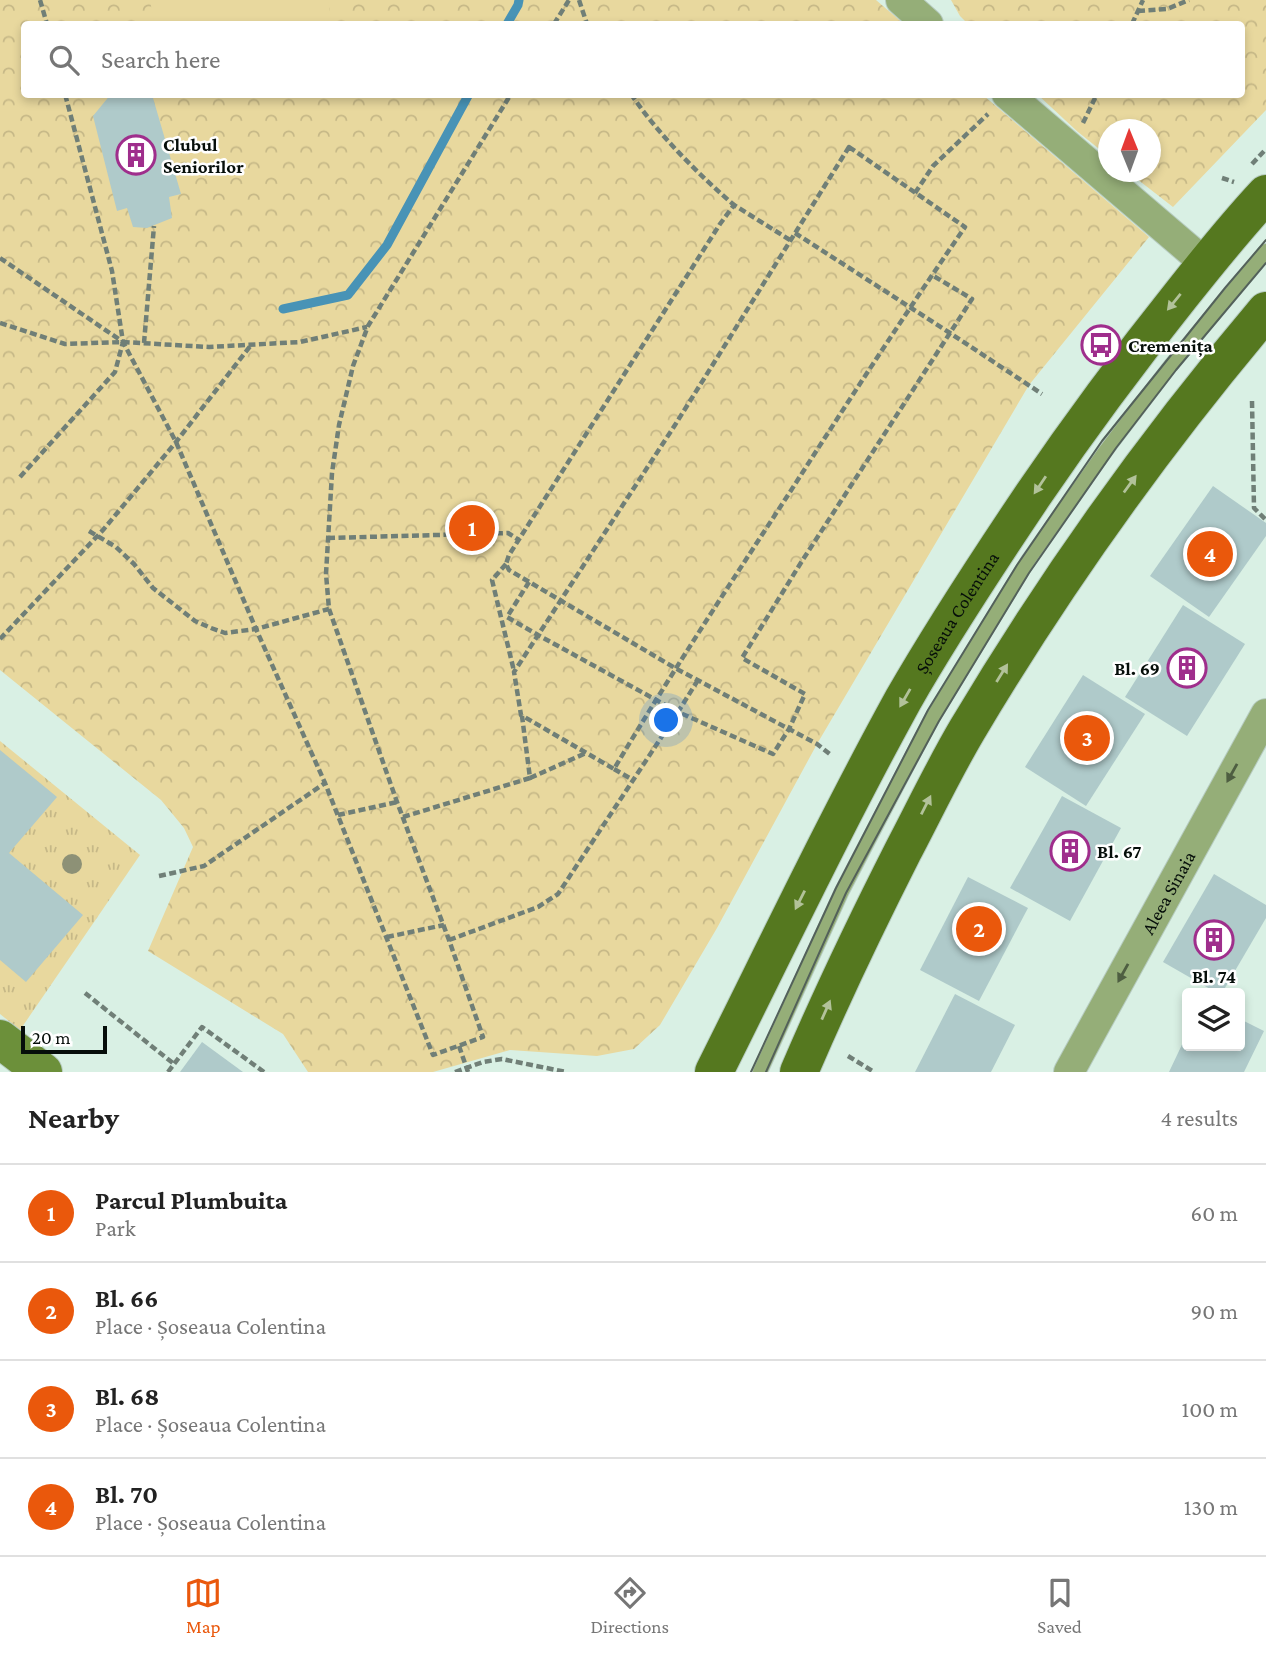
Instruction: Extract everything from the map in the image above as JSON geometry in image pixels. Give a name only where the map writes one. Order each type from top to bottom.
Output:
[{"type":"main road","name":"Șoseaua Colentina","points":[[714,1072],[867,768],[947,627],[997,548],[1129,359],[1266,194]]},
{"type":"main road","points":[[799,1072],[855,945],[973,720],[1110,512],[1193,400],[1266,312]]},
{"type":"main road","points":[[0,1039],[43,1072]]},
{"type":"main road","points":[[0,1067],[7,1072]]},
{"type":"street","points":[[901,0],[925,21]]},
{"type":"street","points":[[1002,100],[1206,264]]},
{"type":"street","name":"Aleea Sinaia","points":[[1069,1072],[1266,714]]},
{"type":"lane","points":[[760,1072],[842,891],[931,720],[1029,559],[1171,365],[1266,251]]},
{"type":"path","points":[[40,0],[46,21]]},
{"type":"path","points":[[556,21],[569,0]]},
{"type":"path","points":[[579,0],[586,21]]},
{"type":"path","points":[[1133,21],[1143,0]]},
{"type":"path","points":[[1138,11],[1167,9],[1189,0]]},
{"type":"path","points":[[66,98],[112,271],[123,342],[176,442],[325,783],[433,1055],[483,1037],[329,609],[327,574],[332,473],[339,425],[353,366],[368,327],[509,98]]},
{"type":"path","points":[[634,98],[712,185],[734,205],[790,240]]},
{"type":"path","points":[[915,193],[933,166],[1002,100]]},
{"type":"path","points":[[514,672],[675,425],[849,147],[965,227],[910,307],[676,668],[614,769]]},
{"type":"path","points":[[530,778],[514,672],[492,580],[506,564],[509,555],[734,205]]},
{"type":"path","points":[[144,343],[154,226]]},
{"type":"path","points":[[795,233],[1042,394]]},
{"type":"path","points":[[0,258],[123,342]]},
{"type":"path","points":[[529,582],[507,617],[678,712],[773,754],[789,729],[805,695],[742,658],[972,299],[932,275]]},
{"type":"path","points":[[0,323],[65,344],[123,342],[209,347],[300,342],[368,327]]},
{"type":"path","points":[[20,477],[115,372],[123,342]]},
{"type":"path","points":[[0,639],[97,536],[176,442],[251,345]]},
{"type":"path","points":[[1251,401],[1254,508],[1266,520]]},
{"type":"path","points":[[89,531],[116,547],[134,564],[153,589],[195,621],[225,633],[256,629],[329,609]]},
{"type":"path","points":[[328,538],[508,533],[519,540]]},
{"type":"path","points":[[506,564],[509,570],[529,582],[676,668],[817,744],[831,755]]},
{"type":"path","points":[[449,940],[538,907],[558,894],[698,680]]},
{"type":"path","points":[[521,715],[633,780]]},
{"type":"path","points":[[403,817],[530,778],[586,753]]},
{"type":"path","points":[[159,876],[204,866],[325,783]]},
{"type":"path","points":[[338,815],[397,802]]},
{"type":"path","points":[[387,937],[444,925]]},
{"type":"path","points":[[85,993],[174,1065]]},
{"type":"path","points":[[168,1072],[202,1027],[264,1072]]},
{"type":"path","points":[[459,1046],[468,1070]]},
{"type":"path","points":[[848,1056],[874,1072]]},
{"type":"path","points":[[455,1072],[468,1070],[483,1062],[502,1059],[566,1072]]},
{"type":"green space","points":[[0,0],[876,0],[900,21],[21,21],[21,98],[987,98],[1149,237],[1029,385],[817,744],[717,928],[660,1025],[634,1049],[597,1056],[510,1050],[433,1072],[308,1072],[283,1034],[148,951],[193,847],[184,828],[161,800],[0,670]]},
{"type":"green space","points":[[150,0],[328,0],[332,21],[154,21]]},
{"type":"green space","points":[[951,0],[1266,0],[1266,110],[1173,207],[1141,182],[1161,182],[1161,119],[1098,119],[1098,148],[1041,98],[1245,98],[1245,21],[965,21]]},
{"type":"green space","points":[[0,741],[140,855],[20,1030],[0,1014]]},
{"type":"building","name":"Clubul Seniorilor","points":[[108,98],[153,98],[181,194],[169,197],[172,218],[147,228],[133,227],[127,208],[117,211],[93,116]]},
{"type":"building","points":[[1213,486],[1266,523],[1266,536],[1209,617],[1150,576]]},
{"type":"building","name":"Bl. 69","points":[[1183,605],[1245,644],[1187,736],[1125,697]]},
{"type":"building","points":[[1083,675],[1145,714],[1086,806],[1025,767]]},
{"type":"building","points":[[0,750],[57,797],[9,853],[83,915],[26,982],[0,960]]},
{"type":"building","name":"Bl. 67","points":[[1062,796],[1121,828],[1070,921],[1010,888]]},
{"type":"building","name":"Bl. 74","points":[[1214,874],[1266,905],[1266,918],[1225,988],[1208,988],[1163,962]]},
{"type":"building","points":[[968,877],[1028,908],[979,1001],[920,970]]},
{"type":"building","points":[[955,994],[1015,1025],[991,1072],[915,1072]]},
{"type":"building","points":[[1245,1022],[1264,1031],[1244,1072],[1169,1072],[1182,1045],[1182,1051],[1245,1051]]},
{"type":"building","points":[[202,1042],[243,1072],[180,1072]]},
{"type":"waterway","points":[[509,21],[519,0]]},
{"type":"waterway","points":[[283,309],[348,295],[387,245],[467,98]]},
{"type":"tram line","points":[[751,1072],[836,888],[928,710],[1017,565],[1102,441],[1266,240]]},
{"type":"tram line","points":[[766,1072],[846,893],[939,721],[1029,573],[1116,448],[1176,370],[1266,263]]},
{"type":"place","name":"Clubul Seniorilor","points":[[136,155]]},
{"type":"place","name":"Cremenița","points":[[1101,345]]},
{"type":"place","name":"Parcul Plumbuita","points":[[472,528]]},
{"type":"place","name":"Bl. 70","points":[[1210,554]]},
{"type":"place","name":"Bl. 69","points":[[1187,668]]},
{"type":"place","name":"Bl. 68","points":[[1087,738]]},
{"type":"place","name":"Bl. 67","points":[[1070,851]]},
{"type":"place","name":"Bl. 66","points":[[979,929]]},
{"type":"place","name":"Bl. 74","points":[[1214,940]]}]
